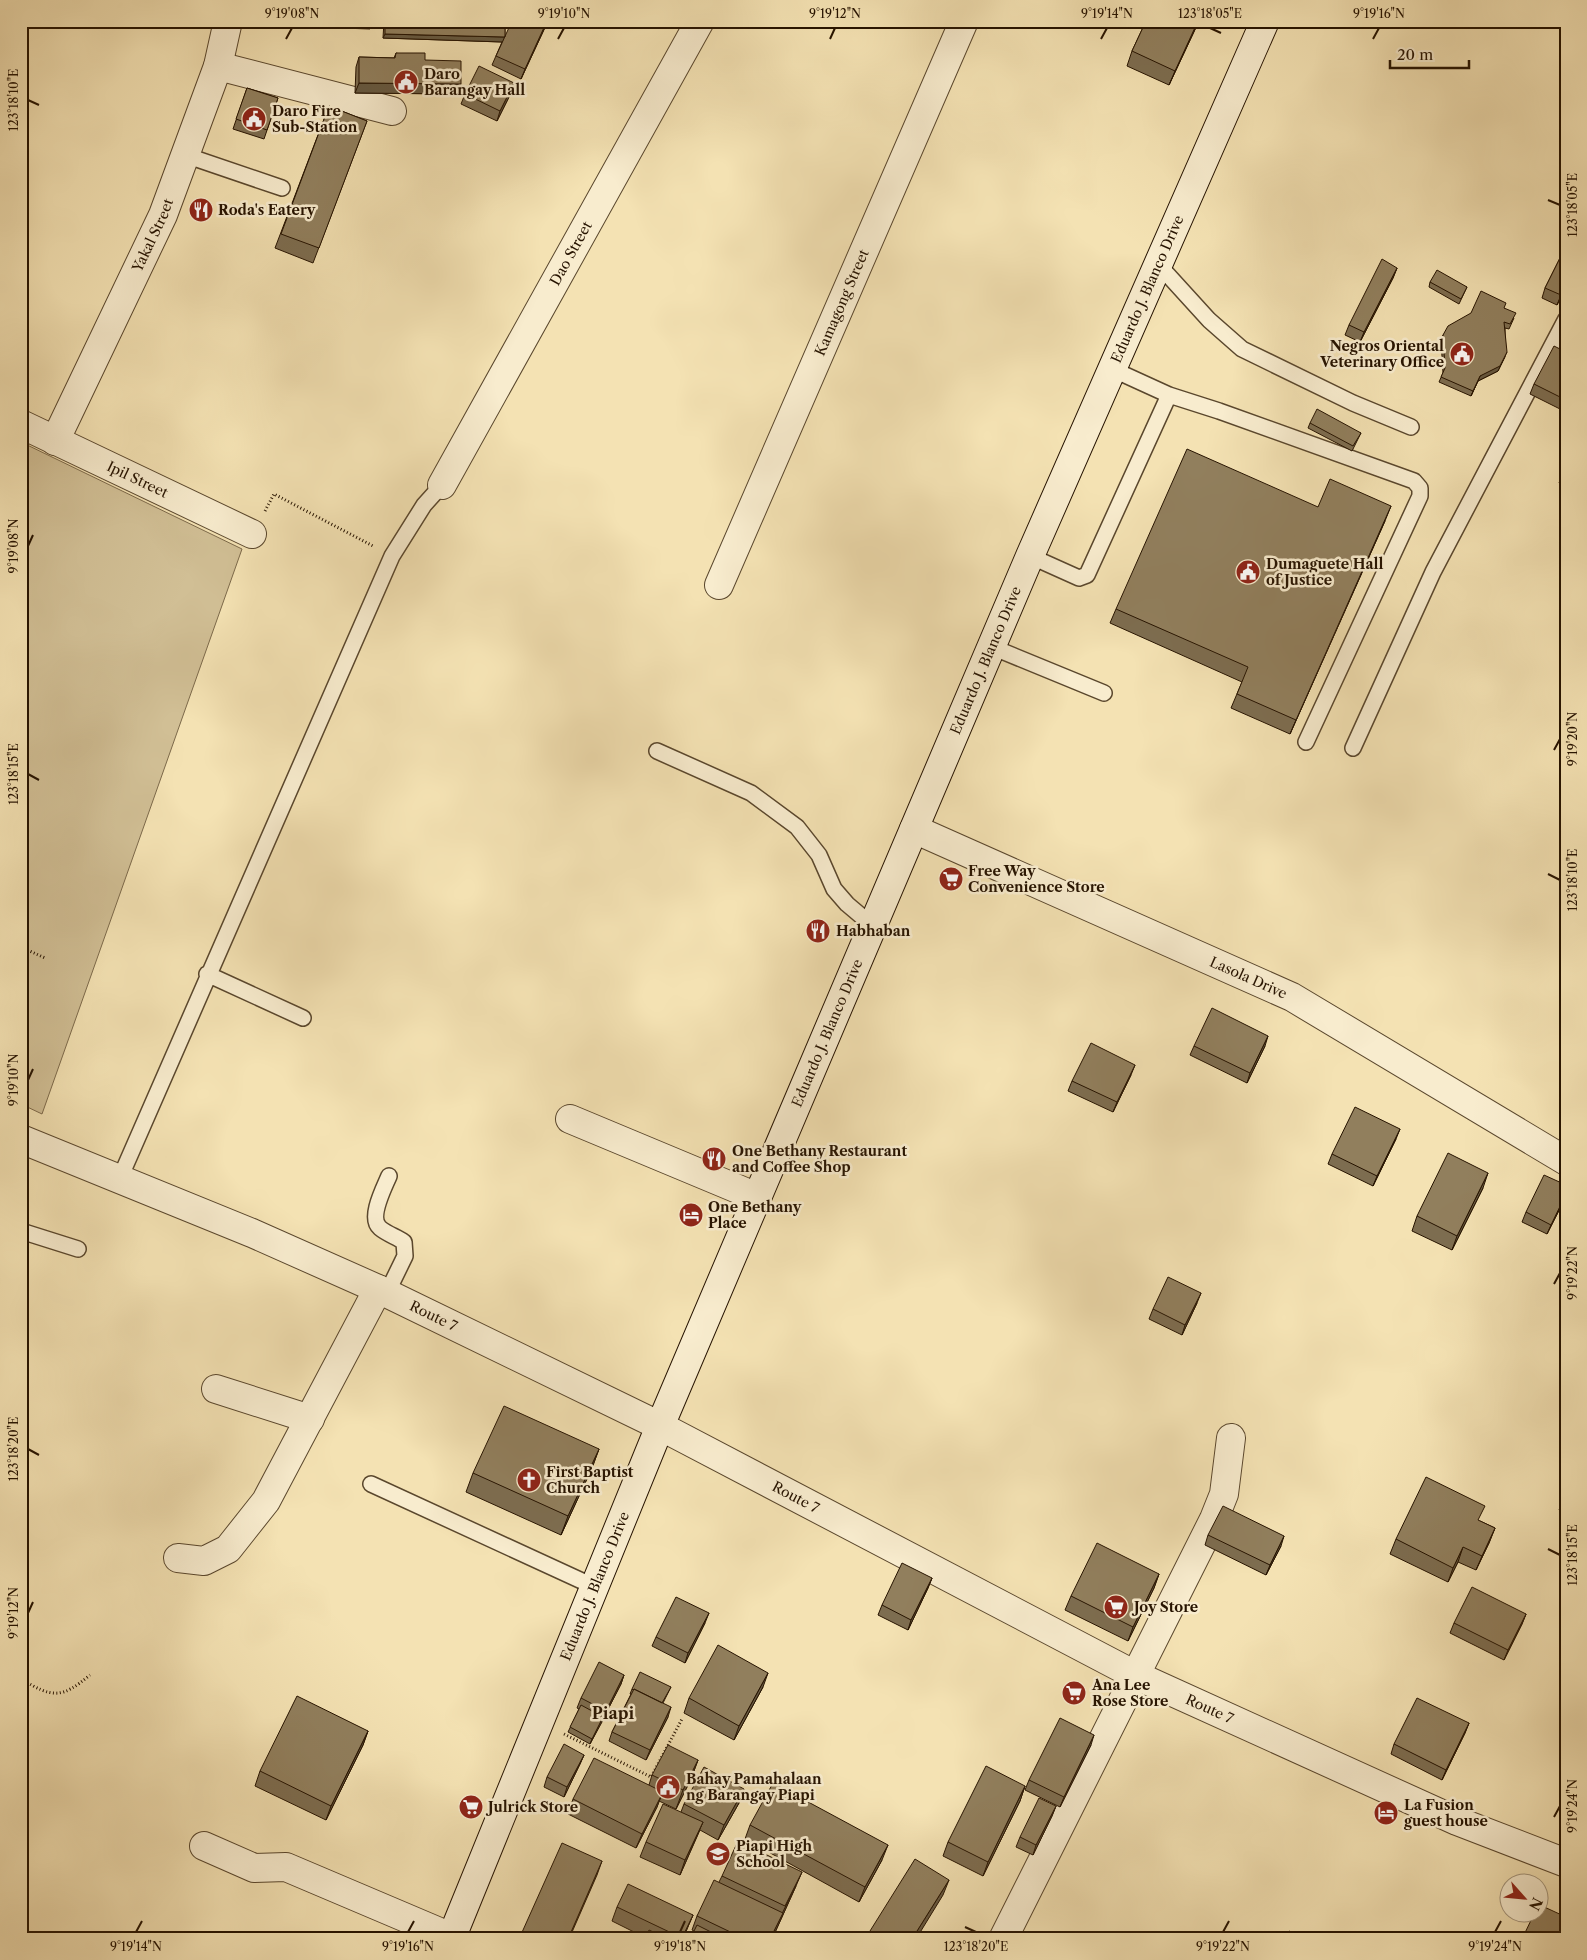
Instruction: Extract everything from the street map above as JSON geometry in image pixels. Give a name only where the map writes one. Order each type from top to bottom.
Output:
[{"type":"street","name":"Yakal Street","points":[[55,441],[163,215],[218,66],[228,21]]},
{"type":"street","name":"Dao Street","points":[[442,485],[700,21]]},
{"type":"street","name":"Kamagong Street","points":[[719,585],[964,21]]},
{"type":"street","name":"Eduardo J. Blanco Drive","points":[[451,1938],[660,1426],[757,1197],[1030,556],[1265,21]]},
{"type":"street","points":[[218,66],[392,111]]},
{"type":"street","name":"Ipil Street","points":[[21,424],[252,534]]},
{"type":"street","name":"Lasola Drive","points":[[914,829],[1292,998],[1566,1161]]},
{"type":"street","points":[[570,1119],[757,1197]]},
{"type":"street","name":"Route 7","points":[[21,1138],[120,1178],[383,1291],[660,1426],[1135,1674],[1457,1820],[1566,1862]]},
{"type":"street","points":[[178,1558],[204,1562],[228,1549],[266,1501],[383,1291]]},
{"type":"street","points":[[216,1389],[310,1419]]},
{"type":"street","points":[[1003,1939],[1214,1520],[1224,1494],[1231,1438]]},
{"type":"street","points":[[204,1846],[254,1868],[286,1867],[451,1938]]},
{"type":"lane","points":[[185,156],[282,188]]},
{"type":"lane","points":[[1158,264],[1209,320],[1242,349],[1353,403],[1411,427]]},
{"type":"lane","points":[[1353,748],[1433,572],[1566,319]]},
{"type":"lane","points":[[1112,369],[1169,396],[1219,410],[1414,481],[1420,488],[1420,496],[1306,742]]},
{"type":"lane","points":[[1030,556],[1080,578],[1087,575],[1169,396]]},
{"type":"lane","points":[[120,1178],[207,974],[392,556],[424,505],[442,485]]},
{"type":"lane","points":[[992,647],[1104,693]]},
{"type":"lane","points":[[657,751],[751,793],[797,827],[819,855],[834,889],[847,904],[873,926]]},
{"type":"lane","points":[[207,974],[303,1018]]},
{"type":"lane","points":[[383,1291],[405,1256],[404,1242],[380,1227],[376,1222],[376,1212],[388,1176]]},
{"type":"lane","points":[[21,1231],[78,1249]]},
{"type":"lane","points":[[371,1484],[595,1587]]},
{"type":"path","points":[[252,534],[274,494],[392,556]]},
{"type":"path","points":[[21,947],[45,958]]},
{"type":"path","points":[[21,1679],[42,1692],[56,1694],[73,1689],[90,1675]]},
{"type":"path","points":[[539,1722],[651,1776],[682,1719]]},
{"type":"shaded area","points":[[21,442],[242,549],[42,1114],[21,1104]]},
{"type":"building","points":[[286,21],[372,21],[372,24]]},
{"type":"building","points":[[385,21],[505,21],[505,37],[385,34]]},
{"type":"building","points":[[512,21],[547,21],[525,69],[496,56]]},
{"type":"building","points":[[1146,21],[1198,21],[1175,71],[1132,51]]},
{"type":"building","name":"Daro Barangay Hall","points":[[396,53],[425,53],[425,60],[461,61],[461,84],[359,83],[359,57],[395,58]]},
{"type":"building","points":[[479,66],[514,83],[500,111],[465,94]]},
{"type":"building","name":"Daro Fire Sub-Station","points":[[247,88],[278,98],[267,130],[236,119]]},
{"type":"building","points":[[329,106],[367,121],[319,248],[281,234]]},
{"type":"building","points":[[1566,246],[1566,285],[1561,295],[1545,288]]},
{"type":"building","points":[[1382,259],[1397,268],[1364,332],[1349,325]]},
{"type":"building","points":[[1437,270],[1467,287],[1461,299],[1430,282]]},
{"type":"building","points":[[1481,291],[1506,303],[1504,308],[1516,313],[1510,324],[1504,322],[1507,352],[1500,366],[1480,376],[1473,391],[1441,377],[1445,368],[1443,335],[1448,326],[1471,313]]},
{"type":"building","points":[[1554,346],[1566,352],[1566,400],[1534,384]]},
{"type":"building","points":[[1317,409],[1361,433],[1353,446],[1310,423]]},
{"type":"building","name":"Dumaguete Hall of Justice","points":[[1187,449],[1318,507],[1330,479],[1391,506],[1296,720],[1237,694],[1248,667],[1116,609]]},
{"type":"building","points":[[1212,1008],[1268,1036],[1250,1073],[1194,1046]]},
{"type":"building","points":[[1091,1043],[1135,1065],[1117,1102],[1072,1081]]},
{"type":"building","points":[[1355,1107],[1400,1129],[1377,1176],[1332,1154]]},
{"type":"building","points":[[1448,1153],[1488,1173],[1457,1236],[1417,1216]]},
{"type":"building","points":[[1544,1175],[1566,1185],[1566,1194],[1551,1225],[1526,1212]]},
{"type":"building","points":[[1168,1277],[1201,1293],[1185,1325],[1153,1309]]},
{"type":"building","name":"First Baptist Church","points":[[504,1406],[599,1449],[568,1516],[473,1473]]},
{"type":"building","points":[[1426,1477],[1485,1506],[1478,1520],[1495,1528],[1482,1556],[1463,1547],[1453,1568],[1396,1539]]},
{"type":"building","points":[[1223,1506],[1284,1536],[1270,1565],[1208,1535]]},
{"type":"building","points":[[1097,1543],[1159,1574],[1133,1627],[1071,1596]]},
{"type":"building","points":[[902,1563],[932,1578],[911,1620],[882,1605]]},
{"type":"building","points":[[1472,1587],[1526,1614],[1508,1650],[1454,1623]]},
{"type":"building","points":[[676,1597],[709,1613],[688,1653],[656,1637]]},
{"type":"building","points":[[718,1645],[768,1673],[739,1726],[689,1698]]},
{"type":"building","points":[[599,1662],[624,1675],[606,1711],[581,1698]]},
{"type":"building","points":[[640,1672],[671,1687],[662,1703],[632,1689]]},
{"type":"building","points":[[634,1689],[671,1707],[650,1750],[612,1732]]},
{"type":"building","points":[[297,1696],[368,1731],[331,1806],[260,1771]]},
{"type":"building","points":[[1417,1698],[1469,1723],[1446,1770],[1394,1744]]},
{"type":"building","points":[[581,1705],[603,1717],[592,1739],[570,1727]]},
{"type":"building","points":[[1060,1718],[1094,1735],[1064,1797],[1029,1780]]},
{"type":"building","points":[[564,1744],[584,1755],[567,1787],[547,1777]]},
{"type":"building","points":[[668,1745],[698,1760],[683,1790],[652,1775]]},
{"type":"building","points":[[594,1758],[663,1792],[642,1834],[573,1799]]},
{"type":"building","points":[[986,1766],[1025,1786],[988,1862],[948,1842]]},
{"type":"building","points":[[704,1767],[744,1789],[724,1825],[684,1804]]},
{"type":"building","points":[[773,1783],[888,1845],[865,1887],[750,1825]]},
{"type":"building","points":[[1039,1798],[1056,1806],[1036,1845],[1020,1837]]},
{"type":"building","points":[[663,1804],[703,1822],[685,1860],[646,1842]]},
{"type":"building","points":[[738,1841],[802,1872],[785,1906],[722,1876]]},
{"type":"building","points":[[562,1843],[602,1861],[568,1939],[519,1939]]},
{"type":"building","points":[[915,1859],[949,1880],[912,1939],[865,1939]]},
{"type":"building","points":[[714,1880],[783,1913],[770,1939],[745,1939],[697,1916]]},
{"type":"building","points":[[628,1884],[693,1915],[682,1938],[617,1907]]},
{"type":"building","points":[[1550,1910],[1566,1917],[1566,1939],[1522,1939],[1530,1922],[1550,1922]]},
{"type":"building","points":[[697,1925],[725,1939],[690,1939]]},
{"type":"building","points":[[649,1930],[668,1939],[645,1939]]},
{"type":"building","points":[[1289,1931],[1305,1939],[1285,1939]]},
{"type":"building","points":[[352,1933],[365,1939],[349,1939]]},
{"type":"place","name":"Daro Barangay Hall","points":[[406,82]]},
{"type":"place","name":"Daro Fire Sub-Station","points":[[254,119]]},
{"type":"place","name":"Roda's Eatery","points":[[201,210]]},
{"type":"place","name":"Negros Oriental Veterinary Office","points":[[1462,354]]},
{"type":"place","name":"Dumaguete Hall of Justice","points":[[1248,572]]},
{"type":"place","name":"Free Way Convenience Store","points":[[951,879]]},
{"type":"place","name":"Habhaban","points":[[818,931]]},
{"type":"place","name":"One Bethany Restaurant and Coffee Shop","points":[[714,1159]]},
{"type":"place","name":"One Bethany Place","points":[[691,1215]]},
{"type":"place","name":"First Baptist Church","points":[[529,1480]]},
{"type":"place","name":"Joy Store","points":[[1116,1607]]},
{"type":"place","name":"Ana Lee Rose Store","points":[[1074,1693]]},
{"type":"place","name":"Bahay Pamahalaan ng Barangay Piapi","points":[[668,1787]]},
{"type":"place","name":"Julrick Store","points":[[471,1807]]},
{"type":"place","name":"La Fusion guest house","points":[[1386,1813]]},
{"type":"place","name":"Piapi High School","points":[[718,1854]]},
{"type":"district","name":"Piapi","points":[[613,1713]]}]
